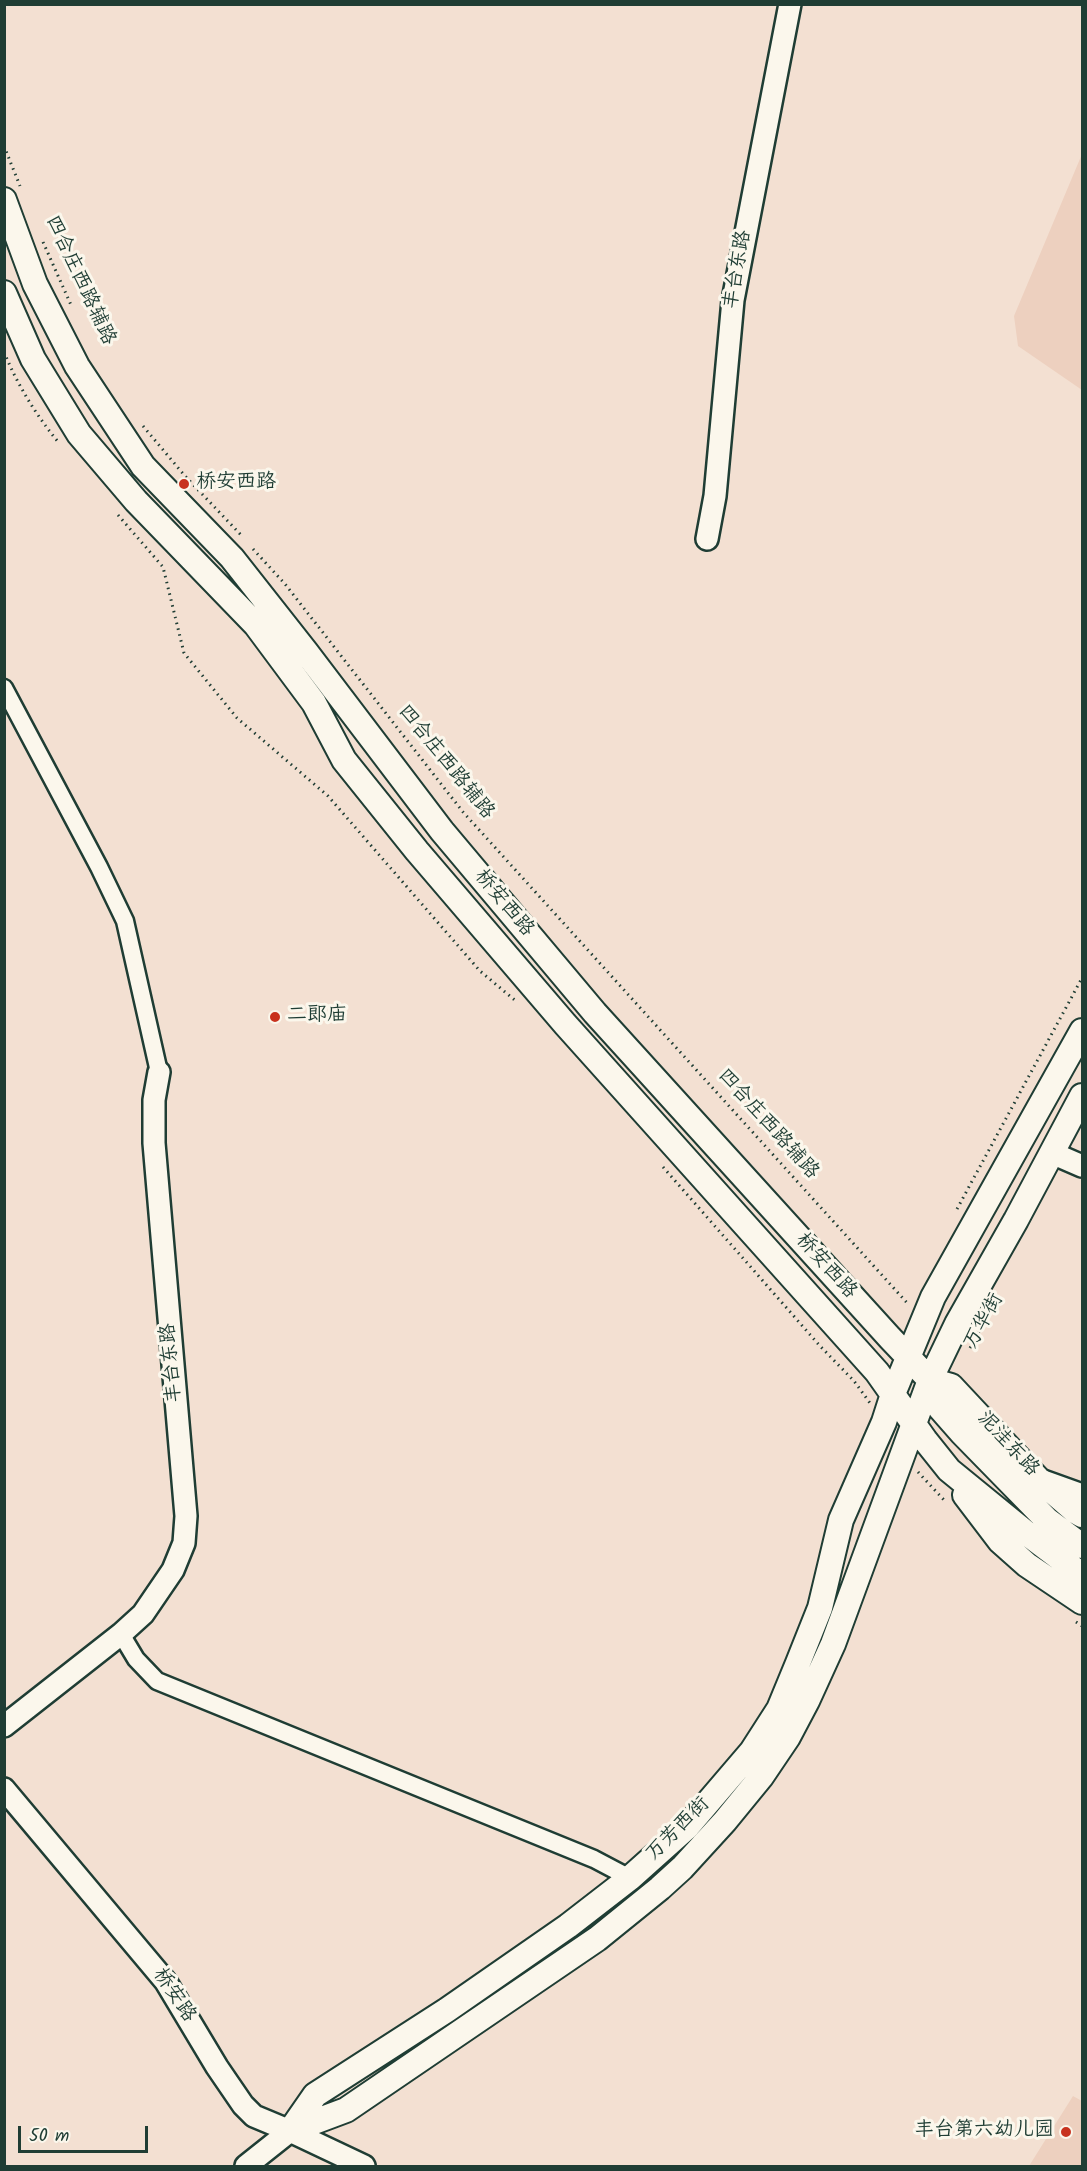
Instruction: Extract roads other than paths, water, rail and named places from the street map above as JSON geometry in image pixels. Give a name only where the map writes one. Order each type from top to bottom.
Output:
[{"type":"main road","name":"桥安西路","points":[[12,193],[35,284],[67,345],[109,416],[143,466],[232,558],[442,831],[595,1013],[930,1380],[940,1408],[962,1433],[1047,1520],[1083,1546]]},
{"type":"main road","name":"桥安西路","points":[[4,292],[33,359],[58,396],[79,434],[136,501],[256,625],[314,703],[344,760],[417,852],[565,1023],[878,1372],[914,1425],[949,1470],[1025,1532],[1083,1575]]},
{"type":"main road","points":[[893,1394],[933,1297],[1083,1031]]},
{"type":"main road","name":"万华街","points":[[914,1425],[930,1380],[957,1324],[1083,1096]]},
{"type":"main road","name":"泥洼东路","points":[[930,1380],[951,1386],[1038,1479],[1075,1511],[1083,1515]]},
{"type":"main road","name":"万芳西街","points":[[290,2131],[315,2095],[447,2010],[568,1926],[630,1878],[687,1827],[752,1750],[779,1709],[820,1608],[841,1520],[884,1422],[893,1394]]},
{"type":"main road","name":"万芳西街","points":[[290,2131],[346,2110],[597,1939],[667,1881],[725,1821],[761,1777],[788,1737],[807,1701],[833,1644],[914,1425]]},
{"type":"main road","points":[[949,1470],[1000,1541],[1027,1565],[1083,1602]]},
{"type":"street","name":"丰台东路","points":[[707,539],[715,496],[733,300],[789,4]]},
{"type":"street","points":[[4,688],[125,921],[159,1072]]},
{"type":"street","name":"丰台东路","points":[[121,1634],[143,1614],[173,1570],[184,1543],[186,1516],[154,1143],[154,1100],[159,1072]]},
{"type":"street","points":[[1052,1153],[1083,1166]]},
{"type":"street","points":[[1038,1479],[1083,1495]]},
{"type":"street","points":[[4,1726],[121,1634],[136,1659],[157,1681],[594,1859],[630,1878]]},
{"type":"street","name":"桥安路","points":[[4,1789],[154,1966],[243,2105],[254,2116],[364,2166]]},
{"type":"street","name":"万芳西街","points":[[246,2166],[290,2131]]},
{"type":"place","name":"桥安西路","points":[[184,484]]},
{"type":"place","name":"二郎庙","points":[[275,1017]]},
{"type":"place","name":"丰台第六幼儿园","points":[[1066,2132]]}]
